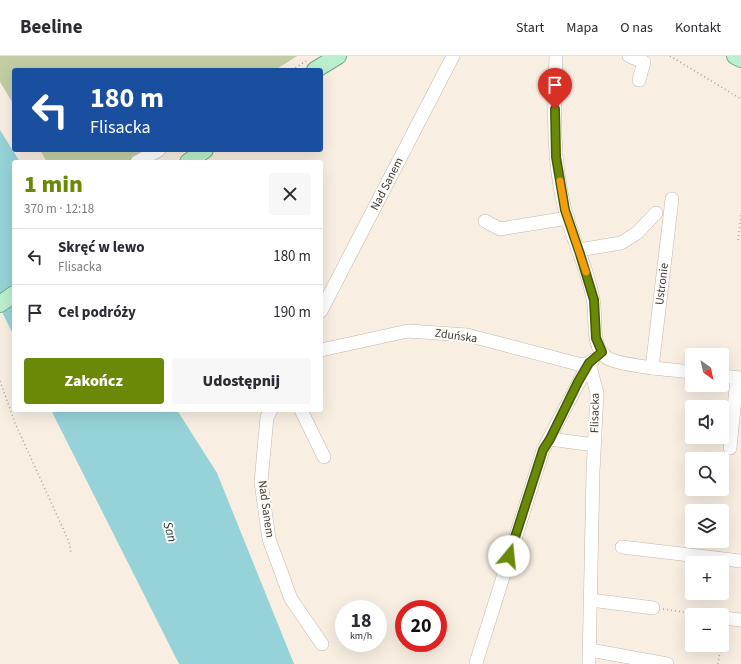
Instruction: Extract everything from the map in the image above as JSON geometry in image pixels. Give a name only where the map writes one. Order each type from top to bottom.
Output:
[{"type":"main road","points":[[312,65],[338,56]]},
{"type":"main road","points":[[736,56],[741,59]]},
{"type":"main road","points":[[0,304],[12,295]]},
{"type":"street","name":"Nad Sanem","points":[[323,307],[453,56]]},
{"type":"street","points":[[556,56],[556,157],[565,210],[594,300],[596,338],[602,352],[609,359],[652,368],[685,371]]},
{"type":"street","points":[[629,56],[644,62],[639,80]]},
{"type":"street","points":[[141,160],[155,152]]},
{"type":"street","name":"Ustronie","points":[[652,368],[672,200]]},
{"type":"street","points":[[579,250],[621,243],[637,234],[656,213]]},
{"type":"street","points":[[485,221],[500,229],[568,218]]},
{"type":"street","name":"Zduńska","points":[[323,350],[408,331],[467,336],[582,365],[589,363]]},
{"type":"street","points":[[476,663],[543,450],[589,363],[602,352]]},
{"type":"street","name":"Flisacka","points":[[589,363],[597,393],[594,445],[589,664]]},
{"type":"street","points":[[729,377],[739,378],[730,448]]},
{"type":"street","name":"Nad Sanem","points":[[270,412],[267,417],[261,482],[269,539],[291,599],[322,644]]},
{"type":"street","points":[[303,412],[324,457]]},
{"type":"street","points":[[550,439],[594,445]]},
{"type":"street","points":[[622,547],[741,561]]},
{"type":"street","points":[[591,600],[653,608]]},
{"type":"street","points":[[729,619],[741,620]]},
{"type":"street","points":[[590,650],[667,664]]},
{"type":"path","points":[[670,56],[741,99]]},
{"type":"path","points":[[300,68],[312,65]]},
{"type":"path","points":[[738,240],[741,215]]},
{"type":"path","points":[[0,381],[15,423],[69,542],[71,553]]},
{"type":"path","points":[[653,608],[685,613]]},
{"type":"path","points":[[718,664],[720,652]]},
{"type":"green space","points":[[0,56],[297,56],[278,68],[12,68],[12,102],[0,82]]},
{"type":"green space","points":[[41,152],[156,152],[146,160],[46,160]]},
{"type":"water","points":[[0,130],[12,149],[12,152],[14,152],[19,160],[12,160],[12,332],[0,308]]},
{"type":"water","name":"San","points":[[52,412],[178,412],[217,473],[294,664],[179,664]]},
{"type":"slow traffic","points":[[560,181],[565,210],[586,272]]},
{"type":"route","points":[[509,556],[543,450],[589,363],[602,352],[596,338],[594,300],[565,210],[556,157],[555,109]]}]
